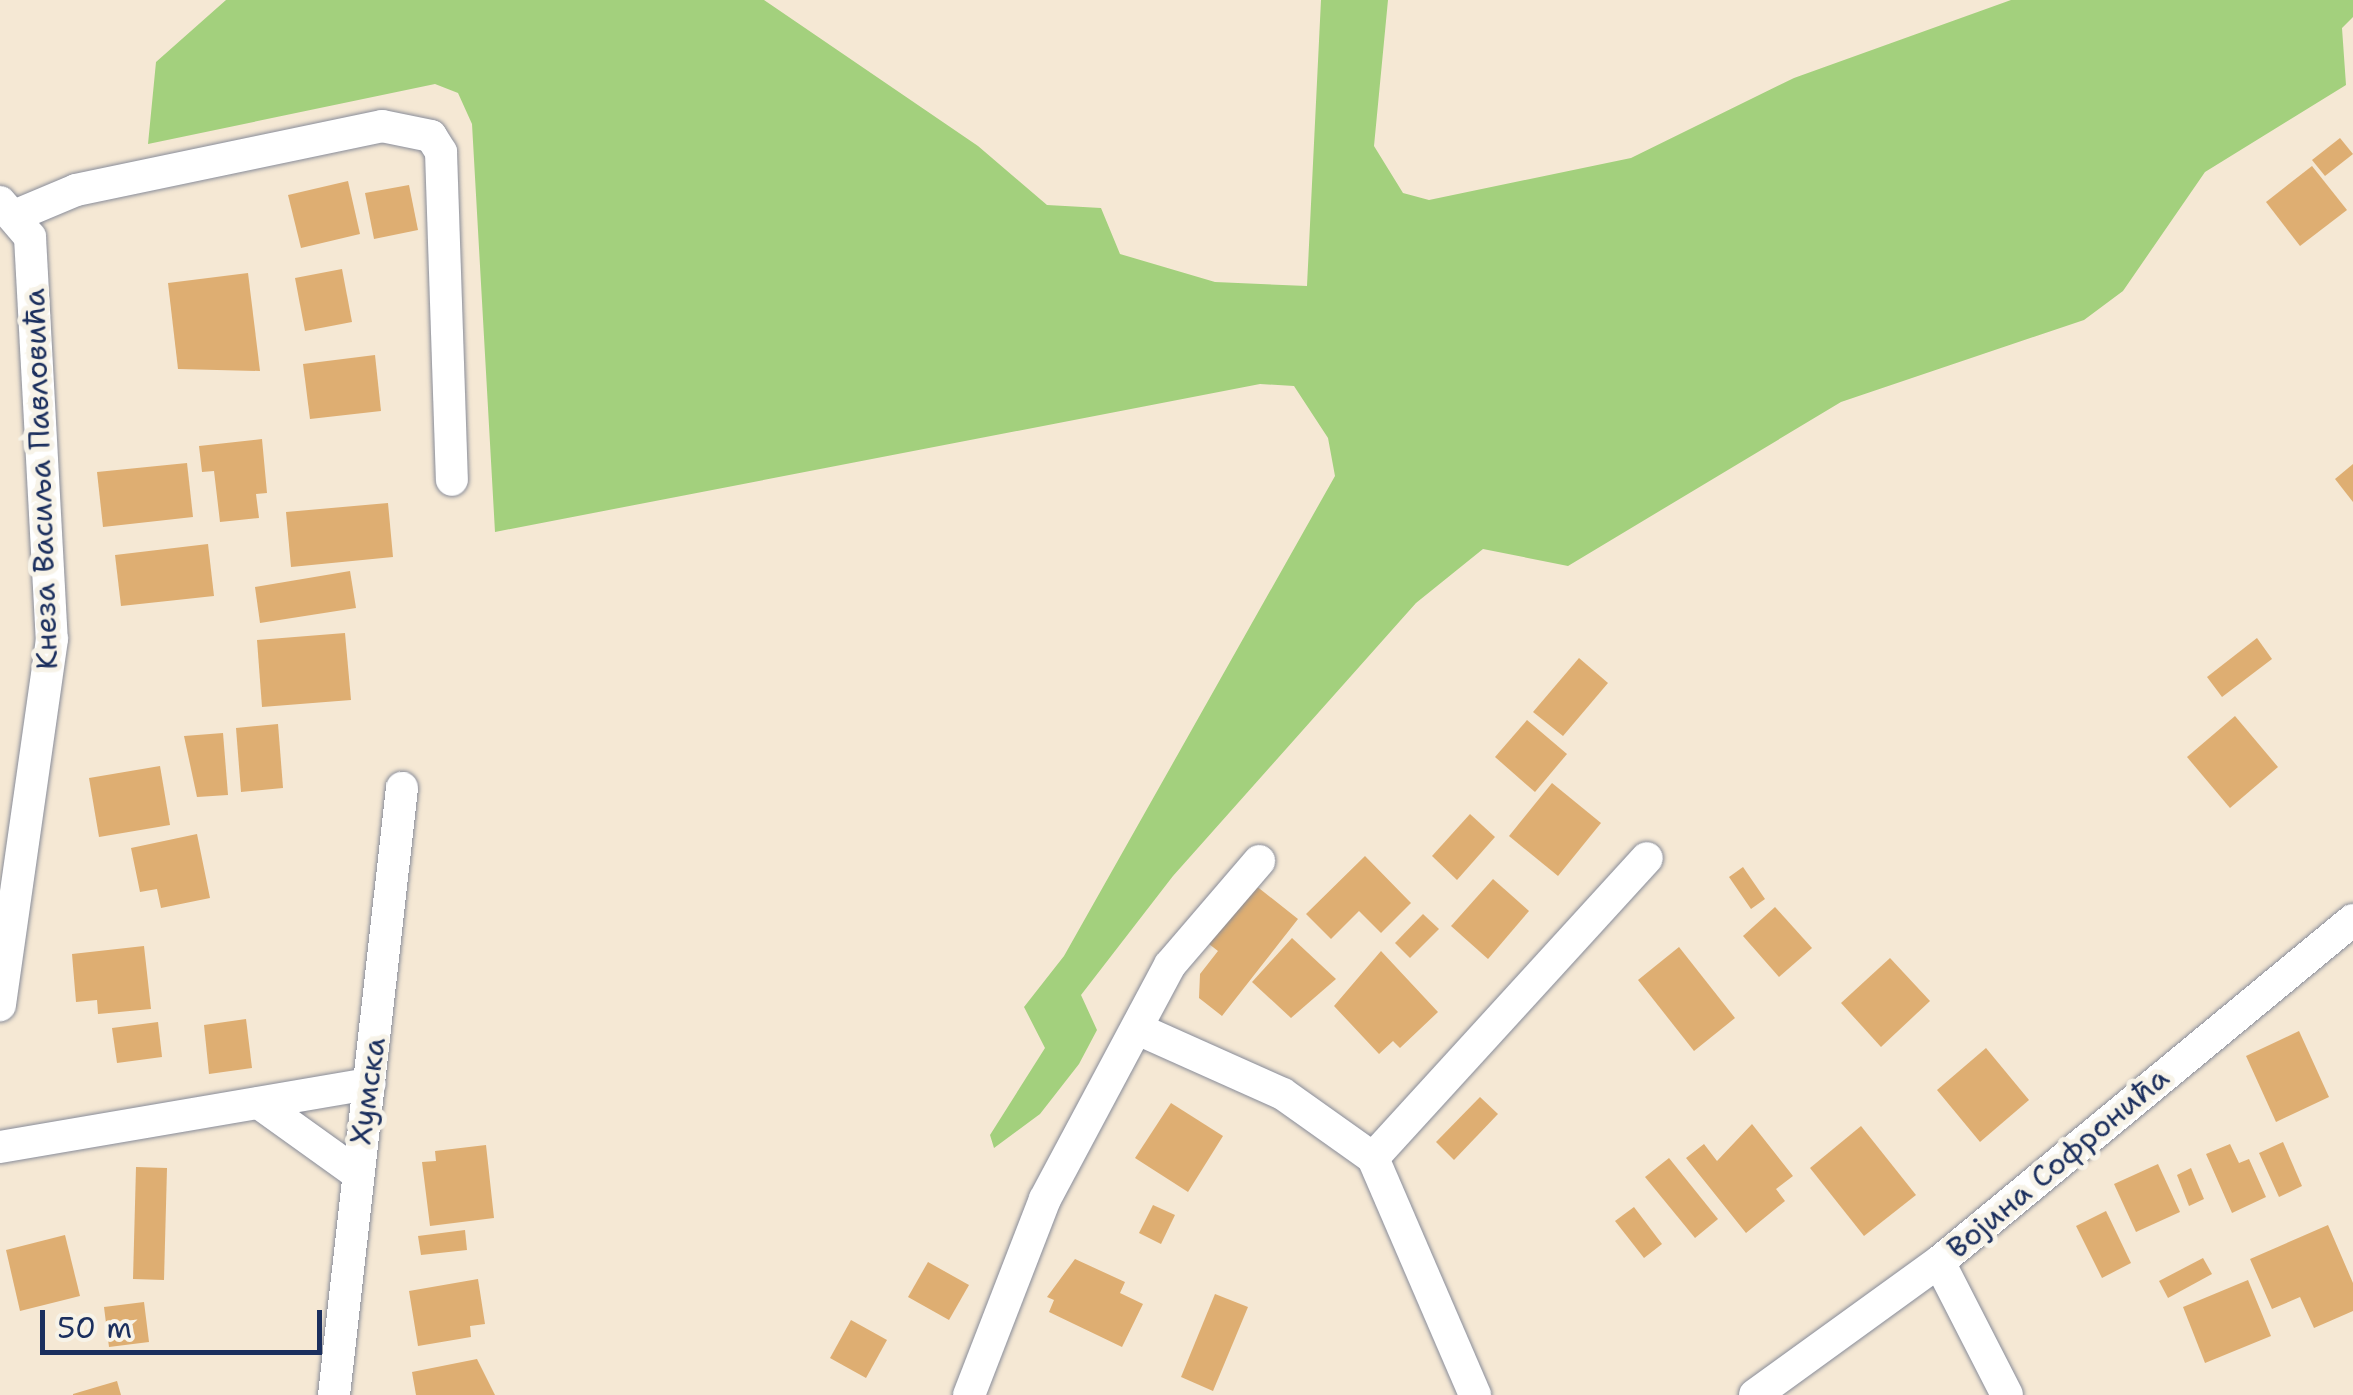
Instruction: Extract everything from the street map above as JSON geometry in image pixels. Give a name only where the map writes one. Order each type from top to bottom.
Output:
[{"type":"street","points":[[10,208],[76,190],[382,126],[431,136],[441,152],[452,480]]},
{"type":"street","name":"Кнеза Васиља Павловића","points":[[0,1005],[52,639],[37,301],[10,208]]},
{"type":"street","name":"Хумска","points":[[334,1395],[355,1172],[370,1084],[402,788]]},
{"type":"street","points":[[1373,1158],[1646,858]]},
{"type":"street","points":[[969,1395],[1044,1199],[1142,1031],[1182,946],[1259,861]]},
{"type":"street","name":"Војина Софронића","points":[[1756,1395],[1938,1262],[2353,920]]},
{"type":"street","points":[[1142,1031],[1316,1113],[1373,1158],[1475,1395]]},
{"type":"street","points":[[0,1147],[370,1084]]},
{"type":"street","points":[[259,1103],[355,1172]]},
{"type":"street","points":[[1938,1262],[2007,1395]]},
{"type":"green space","points":[[226,0],[764,0],[978,146],[1047,205],[1101,208],[1120,254],[1215,282],[1307,286],[1321,0],[1388,0],[1374,146],[1403,193],[1429,200],[1631,158],[1794,78],[2011,0],[2353,0],[2353,17],[2342,28],[2346,85],[2205,172],[2123,291],[2084,320],[1841,402],[1568,566],[1483,549],[1416,603],[1173,876],[1081,995],[1097,1030],[1079,1064],[1040,1114],[994,1148],[990,1135],[1045,1048],[1024,1007],[1064,956],[1335,476],[1328,438],[1294,386],[1260,384],[495,532],[472,124],[458,93],[435,84],[148,144],[156,62]]},
{"type":"building","points":[[2340,138],[2353,154],[2325,176],[2312,160]]},
{"type":"building","points":[[2312,166],[2347,210],[2300,246],[2266,202]]},
{"type":"building","points":[[348,181],[360,234],[301,248],[288,195]]},
{"type":"building","points":[[409,185],[418,230],[374,239],[365,193]]},
{"type":"building","points":[[342,269],[352,322],[305,331],[295,278]]},
{"type":"building","points":[[248,273],[260,371],[178,369],[168,283]]},
{"type":"building","points":[[375,355],[381,411],[310,419],[303,364]]},
{"type":"building","points":[[262,439],[267,493],[256,494],[259,518],[220,522],[214,471],[202,472],[199,446]]},
{"type":"building","points":[[187,463],[193,517],[103,527],[97,472]]},
{"type":"building","points":[[2353,464],[2353,502],[2335,479]]},
{"type":"building","points":[[388,503],[393,557],[291,567],[286,512]]},
{"type":"building","points":[[208,544],[214,596],[121,606],[115,555]]},
{"type":"building","points":[[350,571],[356,608],[260,623],[255,587]]},
{"type":"building","points":[[345,633],[351,700],[262,707],[257,640]]},
{"type":"building","points":[[2257,638],[2272,659],[2222,697],[2207,677]]},
{"type":"building","points":[[1579,658],[1608,683],[1563,736],[1533,712]]},
{"type":"building","points":[[2235,716],[2278,767],[2230,808],[2187,757]]},
{"type":"building","points":[[1527,720],[1567,754],[1535,792],[1495,757]]},
{"type":"building","points":[[278,724],[283,788],[241,792],[236,728]]},
{"type":"building","points":[[223,733],[228,795],[197,797],[184,736]]},
{"type":"building","points":[[160,766],[170,825],[99,837],[89,778]]},
{"type":"building","points":[[1552,783],[1601,823],[1558,876],[1509,836]]},
{"type":"building","points":[[1470,814],[1495,837],[1457,880],[1432,856]]},
{"type":"building","points":[[197,834],[210,898],[161,908],[157,889],[140,892],[131,848]]},
{"type":"building","points":[[1365,856],[1411,903],[1381,933],[1359,911],[1331,939],[1306,914]]},
{"type":"building","points":[[1743,867],[1765,899],[1751,909],[1729,877]]},
{"type":"building","points":[[1493,879],[1529,911],[1488,959],[1451,926]]},
{"type":"building","points":[[1255,885],[1298,919],[1222,1016],[1199,998],[1200,974],[1218,951],[1209,944]]},
{"type":"building","points":[[1775,907],[1812,948],[1779,977],[1743,936]]},
{"type":"building","points":[[1423,914],[1439,929],[1410,958],[1395,943]]},
{"type":"building","points":[[1292,938],[1336,979],[1291,1018],[1252,982]]},
{"type":"building","points":[[144,946],[151,1009],[98,1014],[97,1000],[76,1002],[72,954]]},
{"type":"building","points":[[1679,947],[1735,1018],[1694,1051],[1638,980]]},
{"type":"building","points":[[1381,951],[1438,1012],[1400,1048],[1393,1041],[1379,1054],[1334,1006]]},
{"type":"building","points":[[1890,958],[1930,1001],[1881,1047],[1841,1003]]},
{"type":"building","points":[[246,1019],[252,1068],[209,1074],[204,1025]]},
{"type":"building","points":[[158,1022],[162,1057],[117,1063],[112,1028]]},
{"type":"building","points":[[2299,1031],[2329,1097],[2276,1122],[2246,1056]]},
{"type":"building","points":[[1986,1048],[2029,1100],[1980,1142],[1937,1090]]},
{"type":"building","points":[[1480,1097],[1498,1114],[1454,1160],[1436,1142]]},
{"type":"building","points":[[1171,1103],[1223,1136],[1188,1192],[1135,1158]]},
{"type":"building","points":[[1752,1124],[1793,1176],[1776,1189],[1785,1201],[1746,1233],[1686,1158],[1704,1144],[1717,1161]]},
{"type":"building","points":[[1861,1126],[1916,1195],[1864,1236],[1810,1168]]},
{"type":"building","points":[[2283,1142],[2302,1186],[2279,1197],[2259,1153]]},
{"type":"building","points":[[2230,1144],[2239,1163],[2249,1159],[2266,1197],[2232,1213],[2206,1154]]},
{"type":"building","points":[[486,1145],[494,1218],[430,1226],[422,1162],[436,1161],[435,1151]]},
{"type":"building","points":[[1669,1158],[1718,1219],[1695,1238],[1645,1177]]},
{"type":"building","points":[[2158,1164],[2180,1212],[2136,1232],[2114,1184]]},
{"type":"building","points":[[136,1167],[167,1168],[164,1280],[133,1279]]},
{"type":"building","points":[[2191,1168],[2204,1199],[2189,1206],[2177,1175]]},
{"type":"building","points":[[1153,1205],[1175,1215],[1161,1244],[1139,1233]]},
{"type":"building","points":[[1634,1207],[1662,1244],[1644,1258],[1615,1221]]},
{"type":"building","points":[[2106,1211],[2131,1263],[2102,1278],[2076,1226]]},
{"type":"building","points":[[2328,1225],[2353,1283],[2353,1311],[2314,1328],[2300,1297],[2272,1309],[2250,1259]]},
{"type":"building","points":[[465,1230],[467,1250],[421,1255],[418,1236]]},
{"type":"building","points":[[65,1235],[80,1296],[20,1311],[6,1250]]},
{"type":"building","points":[[2203,1258],[2212,1274],[2168,1298],[2159,1281]]},
{"type":"building","points":[[1075,1259],[1125,1282],[1120,1293],[1143,1304],[1122,1347],[1049,1312],[1054,1300],[1047,1297]]},
{"type":"building","points":[[928,1262],[969,1285],[949,1320],[908,1297]]},
{"type":"building","points":[[478,1279],[485,1324],[470,1326],[471,1337],[418,1346],[409,1291]]},
{"type":"building","points":[[2248,1280],[2271,1336],[2205,1363],[2183,1307]]},
{"type":"building","points":[[1215,1294],[1248,1307],[1213,1391],[1181,1377]]},
{"type":"building","points":[[144,1302],[149,1342],[109,1347],[104,1307]]},
{"type":"building","points":[[851,1320],[887,1340],[866,1378],[830,1358]]},
{"type":"building","points":[[477,1359],[495,1395],[416,1395],[412,1372]]},
{"type":"building","points":[[117,1381],[121,1395],[73,1395],[73,1394]]}]
